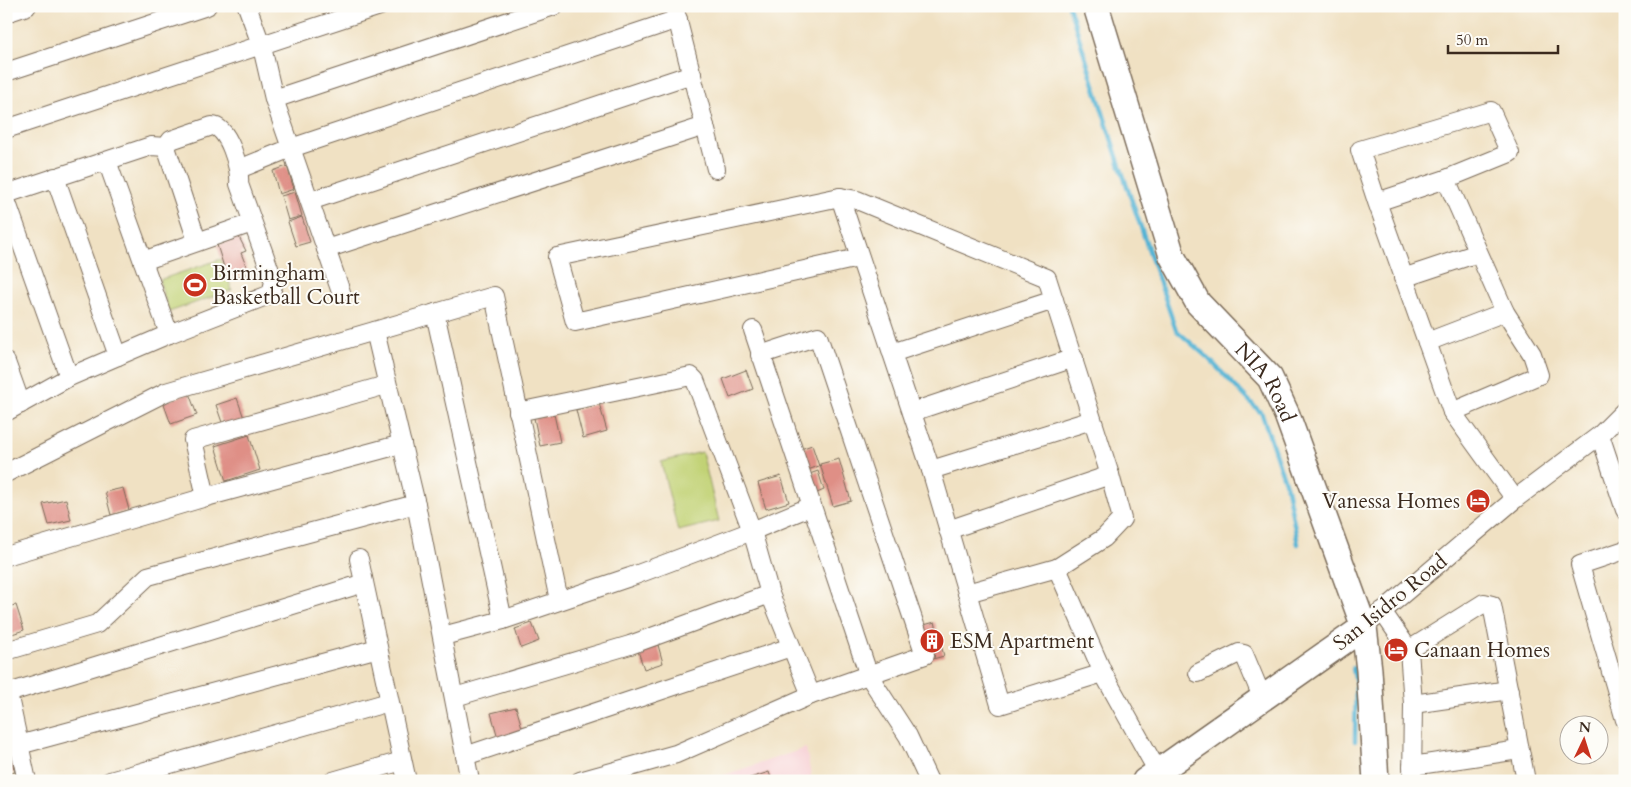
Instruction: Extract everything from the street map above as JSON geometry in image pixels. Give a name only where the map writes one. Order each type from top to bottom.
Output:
[{"type":"street","points":[[6,13],[27,6]]},
{"type":"street","points":[[6,72],[207,6]]},
{"type":"street","points":[[247,6],[262,47],[274,99],[341,292]]},
{"type":"street","points":[[6,130],[262,47],[380,6]]},
{"type":"street","points":[[274,99],[554,6]]},
{"type":"street","name":"NIA Road","points":[[1096,6],[1172,256],[1198,303],[1270,378],[1287,415],[1364,627],[1369,670],[1376,781]]},
{"type":"street","points":[[239,169],[291,148],[676,13],[716,169]]},
{"type":"street","points":[[310,201],[692,74]]},
{"type":"street","points":[[1377,202],[1446,179],[1510,153],[1491,111],[1360,150],[1377,202],[1403,278],[1452,412],[1515,499]]},
{"type":"street","points":[[6,362],[14,408],[69,377],[271,293],[274,282],[239,184],[239,169],[224,132],[218,126],[206,128],[171,140],[166,147]]},
{"type":"street","points":[[326,249],[705,126]]},
{"type":"street","points":[[6,194],[151,146],[166,147]]},
{"type":"street","points":[[166,147],[197,241]]},
{"type":"street","points":[[107,162],[169,334]]},
{"type":"street","points":[[55,177],[118,356]]},
{"type":"street","points":[[1446,179],[1505,312],[1532,354],[1538,375],[1452,412]]},
{"type":"street","points":[[858,258],[575,322],[557,257],[840,197],[858,200],[1047,278],[1074,358],[1122,519],[1104,538],[1058,568],[966,593]]},
{"type":"street","points":[[840,197],[858,258],[931,470],[1000,705],[1103,673]]},
{"type":"street","points":[[6,200],[69,377]]},
{"type":"street","points":[[143,261],[252,223]]},
{"type":"street","points":[[1403,278],[1478,253]]},
{"type":"street","points":[[6,473],[166,392],[494,296],[559,600]]},
{"type":"street","points":[[892,353],[1054,300]]},
{"type":"street","points":[[1427,342],[1505,312]]},
{"type":"street","points":[[435,313],[503,620]]},
{"type":"street","points":[[753,330],[868,676],[908,736],[929,781]]},
{"type":"street","points":[[375,331],[386,385],[416,504],[470,781]]},
{"type":"street","points":[[580,781],[676,754],[811,695],[925,655],[818,336],[760,355]]},
{"type":"street","points":[[912,412],[1074,358]]},
{"type":"street","points":[[518,412],[691,376],[695,380],[752,531],[770,594],[811,695]]},
{"type":"street","points":[[206,497],[193,440],[386,385]]},
{"type":"street","name":"San Isidro Road","points":[[1152,776],[1364,627],[1515,499],[1600,435],[1625,410]]},
{"type":"street","points":[[931,470],[1092,420]]},
{"type":"street","points":[[1600,435],[1622,491],[1625,510]]},
{"type":"street","points":[[6,556],[206,497],[402,444]]},
{"type":"street","points":[[948,530],[1110,475]]},
{"type":"street","points":[[6,650],[97,624],[148,576],[416,504]]},
{"type":"street","points":[[443,636],[503,620],[630,577],[812,506]]},
{"type":"street","points":[[1625,550],[1580,565],[1625,720]]},
{"type":"street","points":[[359,559],[406,781]]},
{"type":"street","points":[[1058,568],[1103,673],[1152,776]]},
{"type":"street","points":[[27,781],[8,693],[364,583]]},
{"type":"street","points":[[455,697],[630,645],[770,594]]},
{"type":"street","points":[[1409,650],[1484,603],[1489,603],[1492,606],[1526,781]]},
{"type":"street","points":[[1382,611],[1409,650],[1413,704],[1412,773],[1519,750]]},
{"type":"street","points":[[466,756],[791,647]]},
{"type":"street","points":[[19,745],[378,648]]},
{"type":"street","points":[[1198,673],[1239,653],[1244,654],[1262,697]]},
{"type":"street","points":[[1413,704],[1509,690]]},
{"type":"street","points":[[110,781],[389,702]]},
{"type":"street","points":[[332,781],[402,761]]},
{"type":"shaded area","points":[[806,748],[812,781],[706,781]]},
{"type":"green space","name":"Birmingham Basketball Court","points":[[221,259],[232,290],[169,312],[159,280]]},
{"type":"green space","points":[[702,452],[719,521],[678,531],[661,462]]},
{"type":"building","points":[[287,166],[294,189],[279,194],[273,171]]},
{"type":"building","points":[[295,192],[302,216],[288,220],[281,196]]},
{"type":"building","points":[[302,217],[310,242],[296,246],[288,222]]},
{"type":"building","points":[[239,237],[246,251],[241,253],[249,273],[228,280],[217,245]]},
{"type":"building","points":[[746,370],[753,389],[730,398],[723,379]]},
{"type":"building","points":[[189,393],[197,415],[171,424],[163,402]]},
{"type":"building","points":[[237,398],[245,421],[224,428],[216,405]]},
{"type":"building","points":[[599,403],[607,431],[583,438],[576,410]]},
{"type":"building","points":[[554,414],[560,442],[540,446],[534,418]]},
{"type":"building","points":[[249,435],[260,470],[226,481],[215,446]]},
{"type":"building","points":[[812,445],[819,466],[802,472],[795,451]]},
{"type":"building","points":[[839,459],[851,501],[833,506],[820,464]]},
{"type":"building","points":[[818,471],[824,490],[810,496],[804,476]]},
{"type":"building","points":[[781,476],[789,502],[766,509],[758,483]]},
{"type":"building","points":[[123,488],[129,510],[111,515],[105,492]]},
{"type":"building","points":[[66,499],[71,520],[49,525],[43,504]]},
{"type":"building","points":[[16,605],[24,630],[9,635],[6,607]]},
{"type":"building","name":"ESM Apartment","points":[[935,622],[944,656],[929,660],[920,626]]},
{"type":"building","points":[[532,623],[539,641],[521,648],[515,629]]},
{"type":"building","points":[[658,645],[663,663],[644,669],[638,651]]},
{"type":"building","points":[[516,707],[523,731],[498,738],[491,713]]},
{"type":"building","points":[[6,743],[15,772],[6,774]]},
{"type":"building","points":[[769,772],[772,781],[744,781],[744,780]]},
{"type":"waterway","points":[[1069,6],[1119,163],[1176,330],[1207,357],[1262,414],[1287,488],[1298,544]]},
{"type":"waterway","points":[[1353,668],[1356,683],[1355,741]]},
{"type":"place","name":"Birmingham Basketball Court","points":[[195,285]]},
{"type":"place","name":"Vanessa Homes","points":[[1478,501]]},
{"type":"place","name":"ESM Apartment","points":[[932,641]]},
{"type":"place","name":"Canaan Homes","points":[[1396,650]]}]
